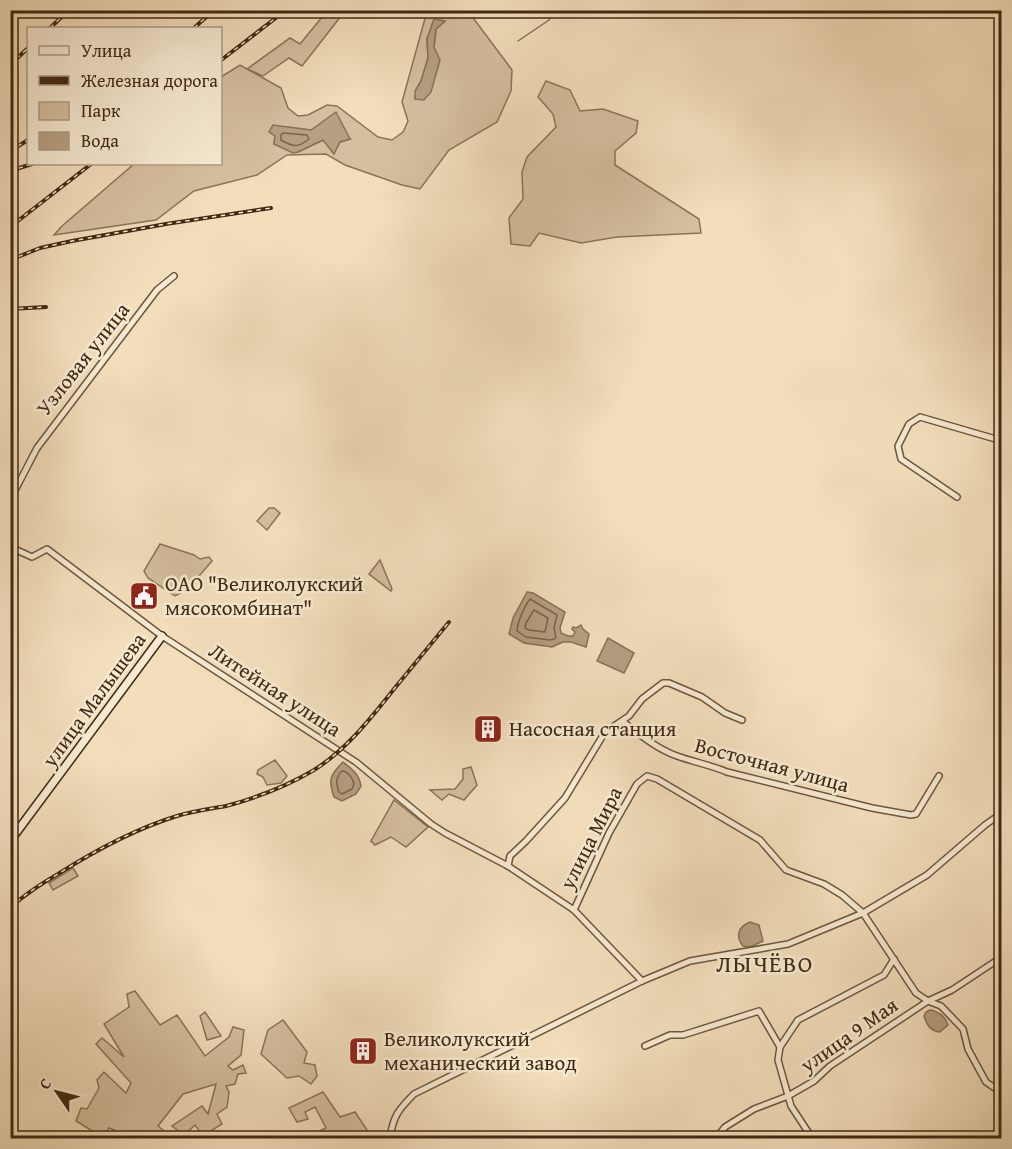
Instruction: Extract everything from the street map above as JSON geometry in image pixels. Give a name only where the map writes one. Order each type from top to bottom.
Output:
[{"type":"street","name":"Узловая улица","points":[[10,501],[36,448],[158,290],[174,276]]},
{"type":"street","points":[[957,497],[901,459],[898,446],[909,424],[920,417],[1002,442]]},
{"type":"street","name":"Литейная улица","points":[[10,547],[32,557],[46,549],[162,636],[356,762],[445,834],[508,866],[574,910],[642,981]]},
{"type":"street","name":"улица Малышева","points":[[10,841],[162,636]]},
{"type":"street","name":"Восточная улица","points":[[742,720],[725,713],[702,697],[665,683],[642,699],[629,716],[622,721],[659,748],[677,756],[738,775],[872,808],[911,815],[916,814],[939,776]]},
{"type":"street","points":[[508,866],[510,856],[565,798],[605,732],[622,721]]},
{"type":"street","name":"улица Мира","points":[[574,910],[609,833],[637,784],[647,776],[657,779],[760,840],[786,870],[824,884],[842,895],[863,913],[916,993],[941,1006],[963,1029],[968,1049],[986,1082],[1002,1094]]},
{"type":"street","points":[[391,1138],[392,1125],[400,1108],[414,1094],[642,981],[690,961],[788,944],[863,913],[927,875],[1002,813]]},
{"type":"street","name":"улица 9 Мая","points":[[716,1138],[725,1127],[754,1109],[788,1096],[814,1081],[830,1066],[928,1001],[952,990],[1002,957]]},
{"type":"street","points":[[812,1138],[791,1106],[778,1060],[780,1047],[798,1020],[884,975],[894,959]]},
{"type":"street","points":[[645,1046],[670,1035],[684,1035],[759,1011],[780,1047]]},
{"type":"street","points":[[343,1138],[558,1138]]},
{"type":"green space","points":[[327,11],[345,11],[302,66],[289,58],[263,76],[247,69],[290,38],[300,44]]},
{"type":"green space","points":[[427,11],[468,11],[512,70],[511,91],[497,122],[449,150],[420,189],[345,165],[326,154],[287,155],[257,175],[194,191],[156,220],[54,235],[133,165],[222,165],[222,76],[240,65],[281,88],[288,108],[298,116],[308,115],[327,105],[337,106],[378,137],[392,140],[403,132],[408,121],[402,102]],"holes":[[[434,20],[444,22],[436,29],[434,47],[415,99],[428,58],[427,39]],[[273,126],[311,130],[350,139],[340,142],[323,140],[298,152],[274,144]]]},
{"type":"green space","points":[[546,81],[570,90],[580,111],[603,109],[638,121],[636,133],[615,151],[615,165],[699,219],[701,233],[617,237],[581,243],[539,233],[530,246],[511,244],[509,218],[523,199],[522,172],[527,157],[556,127],[553,114],[538,97]]},
{"type":"green space","points":[[269,508],[274,508],[280,513],[267,530],[257,521]]},
{"type":"green space","points":[[160,544],[200,559],[209,557],[212,561],[187,590],[175,596],[148,578],[144,571]]},
{"type":"green space","points":[[380,560],[392,589],[391,591],[369,574]]},
{"type":"green space","points":[[275,760],[287,776],[281,783],[267,785],[263,777],[257,774],[258,770]]},
{"type":"green space","points":[[471,767],[477,785],[464,800],[449,794],[442,800],[430,790],[455,789],[463,779],[463,769]]},
{"type":"green space","points":[[394,800],[428,827],[406,847],[391,837],[375,845],[371,841]]},
{"type":"green space","points":[[73,868],[78,876],[53,890],[49,883]]},
{"type":"green space","points":[[135,991],[160,1025],[177,1015],[205,1056],[229,1037],[233,1027],[244,1030],[241,1055],[228,1066],[233,1070],[243,1065],[246,1073],[238,1074],[235,1084],[226,1086],[229,1092],[227,1107],[217,1114],[222,1124],[203,1136],[195,1125],[184,1135],[172,1126],[202,1106],[208,1114],[216,1084],[183,1094],[158,1126],[173,1138],[132,1138],[109,1128],[102,1137],[76,1121],[81,1108],[87,1109],[99,1088],[97,1080],[104,1072],[126,1093],[131,1083],[96,1044],[102,1038],[124,1057],[104,1024],[129,1007],[127,994]]},
{"type":"green space","points":[[205,1012],[221,1036],[207,1040],[200,1016]]},
{"type":"green space","points":[[283,1020],[307,1052],[304,1063],[315,1065],[317,1076],[311,1084],[299,1076],[287,1078],[261,1054],[268,1030]]},
{"type":"green space","points":[[323,1092],[340,1117],[355,1112],[369,1133],[319,1138],[315,1133],[326,1128],[315,1107],[305,1112],[308,1119],[297,1122],[289,1108]]},
{"type":"water","points":[[434,19],[445,21],[436,29],[434,47],[440,60],[431,92],[424,100],[415,99],[415,91],[421,81],[428,58],[427,39]]},
{"type":"water","points":[[336,112],[350,139],[340,142],[334,154],[323,140],[293,153],[274,144],[275,136],[269,132],[273,125],[311,130]]},
{"type":"water","points":[[527,592],[533,593],[565,612],[560,628],[561,633],[573,636],[575,632],[573,627],[581,625],[589,634],[586,647],[571,642],[563,642],[552,647],[524,643],[509,634],[513,618]]},
{"type":"water","points":[[608,638],[634,653],[624,673],[597,661]]},
{"type":"water","points":[[343,762],[357,775],[361,786],[356,794],[342,801],[334,797],[331,778]]},
{"type":"water","points":[[750,922],[759,925],[763,941],[750,947],[743,946],[739,939],[739,932]]},
{"type":"water","points":[[930,1010],[941,1015],[947,1022],[948,1025],[940,1032],[931,1029],[926,1022],[924,1016]]},
{"type":"waterway","points":[[518,41],[549,20],[555,10]]},
{"type":"railway","points":[[51,27],[69,10]]},
{"type":"railway","points":[[195,27],[214,10]]},
{"type":"railway","points":[[222,59],[286,10]]},
{"type":"railway","points":[[10,65],[27,49]]},
{"type":"railway","points":[[10,151],[27,141]]},
{"type":"railway","points":[[10,171],[29,165]]},
{"type":"railway","points":[[10,227],[90,165]]},
{"type":"railway","points":[[10,260],[40,248],[72,241],[271,208]]},
{"type":"railway","points":[[10,309],[46,307]]},
{"type":"railway","points":[[10,908],[45,882],[131,834],[177,816],[249,799],[314,770],[337,753],[357,733],[449,622]]},
{"type":"place","name":"ОАО \"Великолукский мясокомбинат\"","points":[[144,596]]},
{"type":"place","name":"Насосная станция","points":[[488,729]]},
{"type":"place","name":"Великолукский механический завод","points":[[363,1051]]},
{"type":"district","name":"ЛЫЧЁВО","points":[[765,964]]}]
